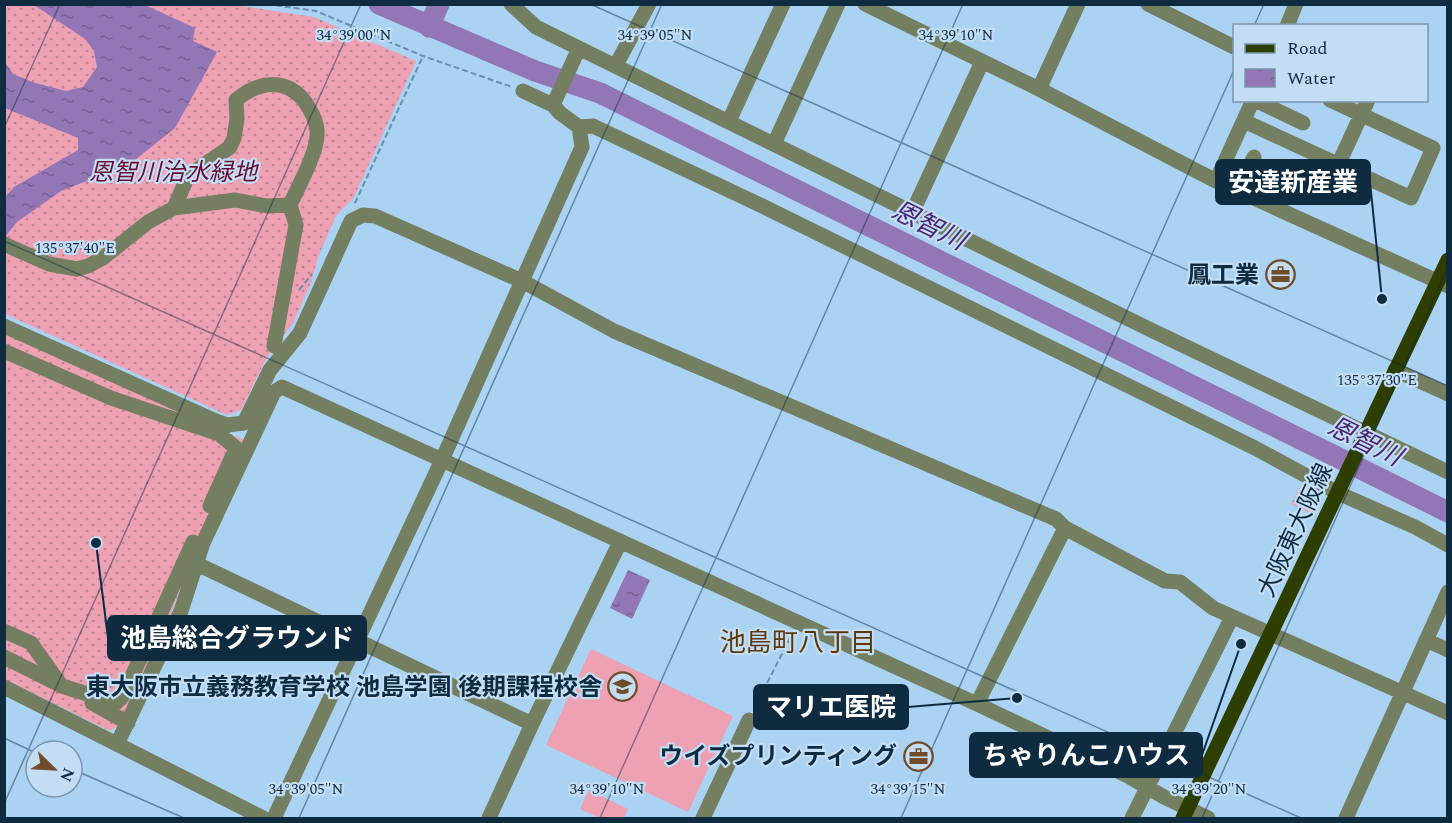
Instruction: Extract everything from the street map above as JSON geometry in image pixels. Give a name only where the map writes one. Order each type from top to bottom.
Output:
[{"type":"main road","name":"大阪東大阪線","points":[[1186,814],[1395,370],[1442,284],[1448,260]]},
{"type":"street","points":[[511,4],[536,27],[1151,330],[1448,472]]},
{"type":"street","points":[[616,65],[649,4]]},
{"type":"street","points":[[729,121],[783,4]]},
{"type":"street","points":[[774,144],[838,4]]},
{"type":"street","points":[[865,4],[1039,89],[1216,181],[1442,284]]},
{"type":"street","points":[[1039,89],[1077,4]]},
{"type":"street","points":[[1148,4],[1233,46]]},
{"type":"street","points":[[1288,24],[1296,4]]},
{"type":"street","points":[[553,105],[579,48]]},
{"type":"street","points":[[912,213],[982,62]]},
{"type":"street","points":[[174,208],[188,176],[230,147],[237,119],[236,100],[254,88],[268,85],[284,86],[298,91],[314,118],[317,136],[310,160],[290,206],[296,225],[274,346]]},
{"type":"street","points":[[523,91],[553,105],[579,127],[593,126],[756,203],[1448,545]]},
{"type":"street","points":[[1216,181],[1253,102]]},
{"type":"street","points":[[1258,102],[1304,123]]},
{"type":"street","points":[[1244,121],[1336,170],[1411,198],[1434,148],[1334,102]]},
{"type":"street","points":[[1336,170],[1367,102]]},
{"type":"street","points":[[274,819],[442,460],[582,147],[579,127]]},
{"type":"street","points":[[1237,191],[1254,157]]},
{"type":"street","points":[[4,244],[49,264],[77,269],[103,258],[148,222],[174,208],[235,200],[267,206],[290,206]]},
{"type":"street","points":[[5,352],[111,398],[223,429],[244,423],[270,370],[300,333],[351,221],[363,215],[375,216],[522,281],[614,331],[1056,519],[1065,528],[1165,581],[1180,582],[1213,608],[1448,713]]},
{"type":"street","points":[[4,326],[223,429],[236,448],[123,696],[116,703],[62,686],[31,643],[4,631]]},
{"type":"street","points":[[1395,370],[1448,394]]},
{"type":"street","points":[[117,744],[181,610],[195,563],[274,392],[282,387],[977,704],[1128,776],[1186,814],[1208,819]]},
{"type":"street","points":[[244,423],[252,441]]},
{"type":"street","points":[[977,704],[1065,528]]},
{"type":"street","points":[[489,819],[620,542]]},
{"type":"street","points":[[195,563],[532,724]]},
{"type":"street","points":[[1346,819],[1448,592]]},
{"type":"street","points":[[1132,819],[1232,617]]},
{"type":"street","points":[[1426,640],[1448,650]]},
{"type":"street","points":[[4,657],[128,723]]},
{"type":"street","points":[[4,687],[263,819]]},
{"type":"street","points":[[703,819],[749,720]]},
{"type":"path","points":[[267,4],[316,11],[423,56],[523,91]]},
{"type":"path","points":[[352,207],[358,200],[423,56]]},
{"type":"path","points":[[282,297],[292,299],[316,268]]},
{"type":"path","points":[[749,720],[798,621]]},
{"type":"green space","name":"恩智川治水緑地","points":[[4,5],[236,5],[314,17],[416,61],[354,197],[336,216],[293,323],[267,357],[241,410],[227,415],[5,314]]},
{"type":"green space","points":[[4,333],[244,440],[192,555],[174,606],[121,724],[110,731],[5,679]]},
{"type":"green space","points":[[1304,480],[1324,490],[1312,514],[1291,504]]},
{"type":"green space","points":[[591,649],[733,716],[688,812],[546,745]]},
{"type":"green space","points":[[589,790],[628,809],[624,818],[600,818],[580,809]]},
{"type":"water","points":[[34,5],[145,5],[195,28],[193,41],[217,52],[175,128],[130,164],[61,191],[17,222],[5,237],[5,197],[14,187],[78,150],[78,138],[5,108],[5,62],[13,74],[32,82],[66,91],[83,87],[97,67],[94,51],[85,39]]},
{"type":"water","points":[[628,570],[650,580],[632,619],[610,608]]},
{"type":"waterway","name":"恩智川","points":[[379,4],[535,71],[600,93],[1448,512]]},
{"type":"waterway","points":[[429,27],[439,4]]},
{"type":"place","name":"鳳工業","points":[[1280,275]]},
{"type":"place","name":"安達新産業","points":[[1382,299]]},
{"type":"place","name":"池島総合グラウンド","points":[[96,543]]},
{"type":"place","name":"ちゃりんこハウス","points":[[1241,644]]},
{"type":"place","name":"東大阪市立義務教育学校 池島学園 後期課程校舎","points":[[623,687]]},
{"type":"place","name":"マリエ医院","points":[[1017,698]]},
{"type":"place","name":"ウイズプリンティング","points":[[918,756]]},
{"type":"district","name":"池島町八丁目","points":[[798,642]]}]
